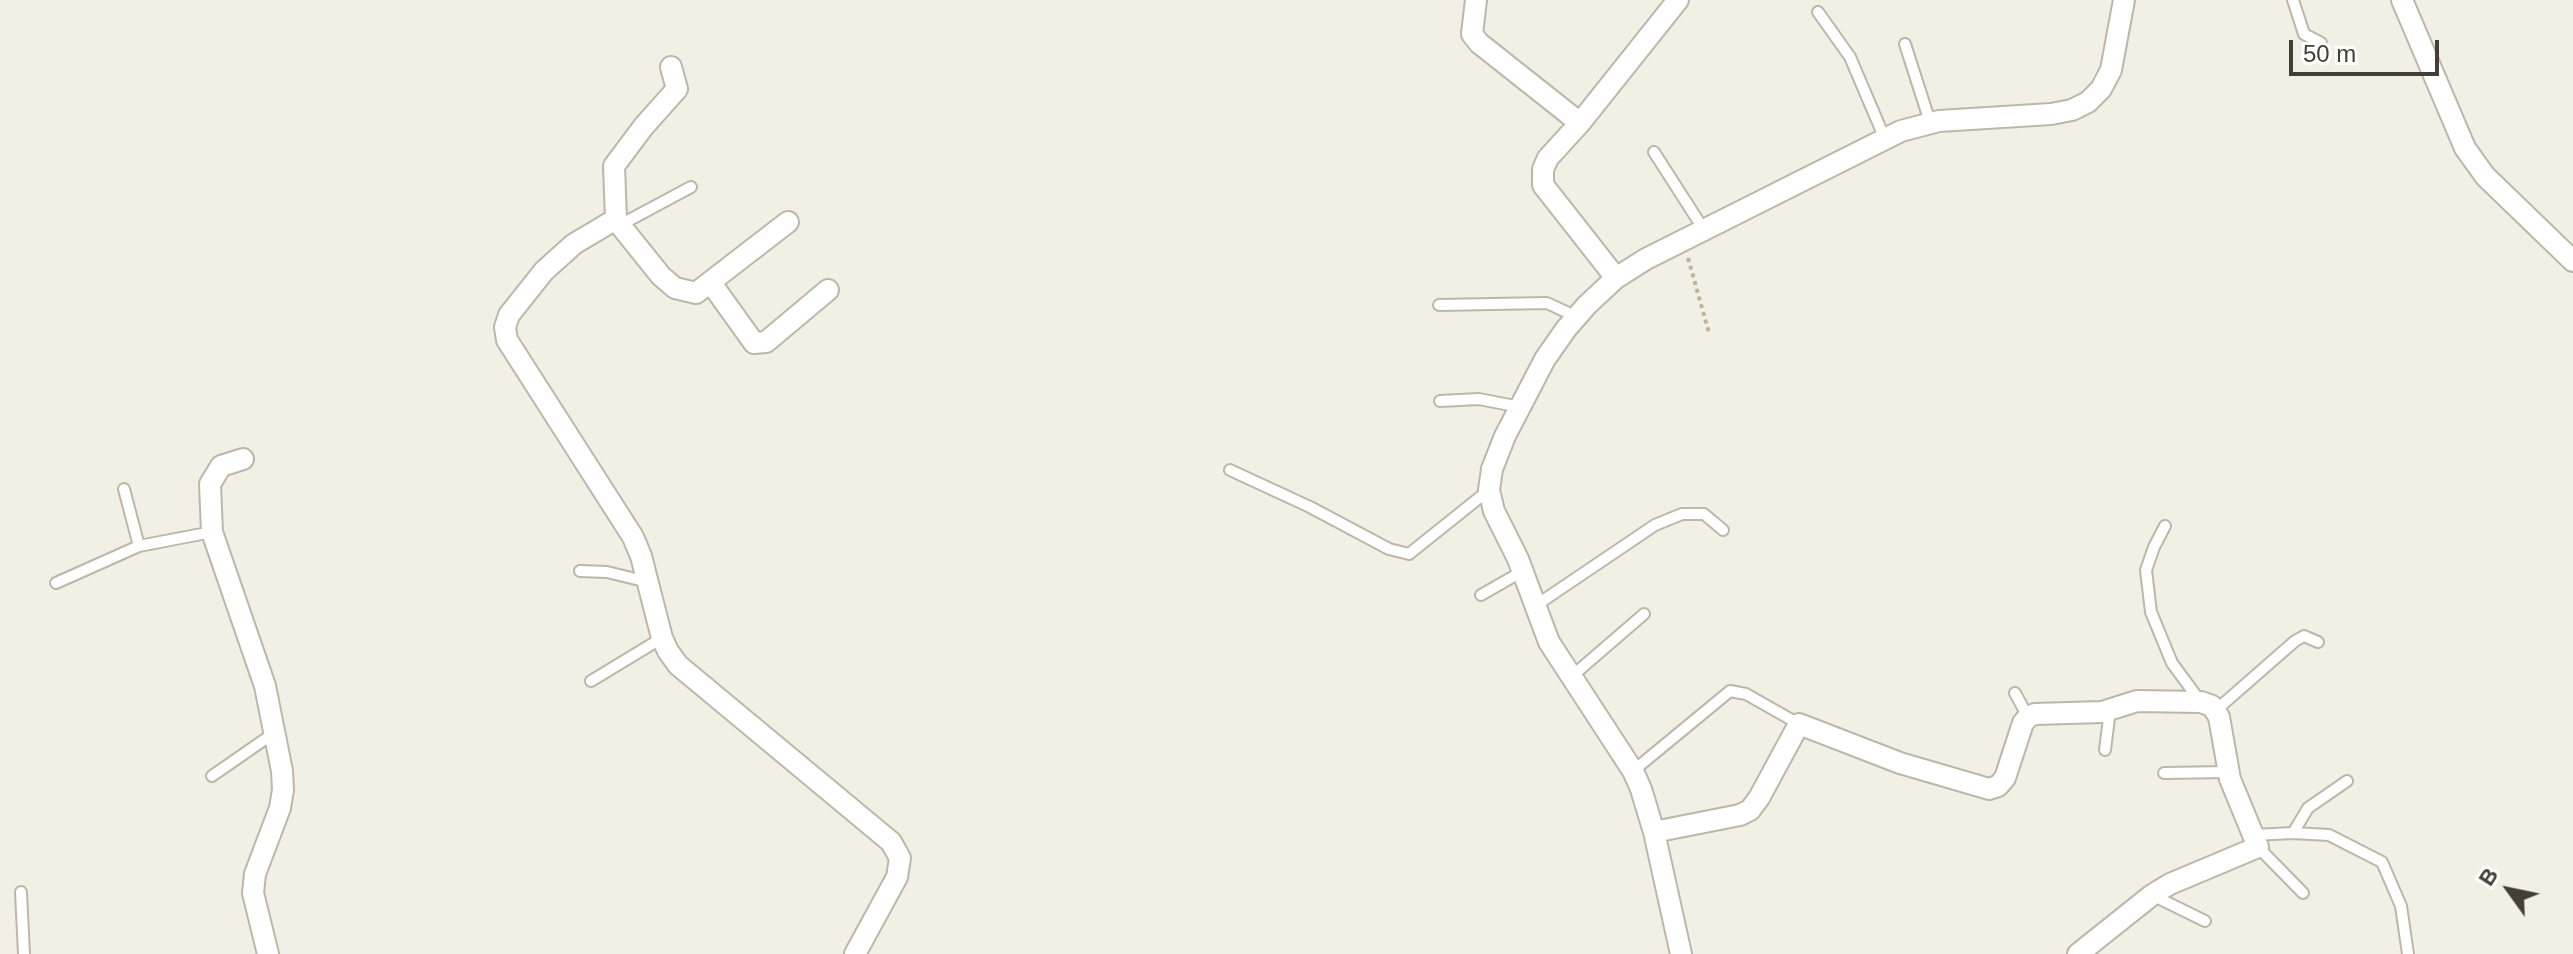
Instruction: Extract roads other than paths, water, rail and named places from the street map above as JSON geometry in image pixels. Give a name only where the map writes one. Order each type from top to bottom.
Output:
[{"type":"street","points":[[1476,0],[1472,34],[1479,43],[1580,123]]},
{"type":"street","points":[[1616,278],[1543,185],[1543,169],[1548,158],[1580,123],[1678,0]]},
{"type":"street","points":[[2402,0],[2472,159],[2485,176],[2573,261]]},
{"type":"street","points":[[1681,954],[1654,832],[1633,771],[1549,642],[1523,571],[1494,511],[1489,490],[1492,469],[1505,436],[1545,359],[1577,317],[1616,278],[1646,259],[1901,131],[1930,122],[2051,114],[2072,110],[2088,102],[2101,89],[2111,70],[2119,4]]},
{"type":"street","points":[[671,67],[677,89],[614,166],[618,222],[661,276],[675,288],[696,293],[788,222]]},
{"type":"street","points":[[618,222],[558,256],[509,315],[505,327],[507,340],[633,537],[662,638],[678,665],[891,842],[900,858],[897,877],[855,954]]},
{"type":"street","points":[[711,283],[754,343],[766,342],[828,290]]},
{"type":"street","points":[[243,459],[221,466],[210,484],[212,532],[265,686],[282,771],[280,808],[255,874],[253,893],[268,954]]},
{"type":"street","points":[[1654,832],[1740,815],[1750,810],[1799,724],[1900,763],[1989,789],[1998,786],[2005,778],[2023,723],[2035,714],[2110,710],[2137,701],[2208,707],[2219,717],[2228,772],[2256,841],[2152,895],[2078,954]]},
{"type":"lane","points":[[2293,0],[2304,34],[2321,43]]},
{"type":"lane","points":[[1818,12],[1850,57],[1885,139]]},
{"type":"lane","points":[[1905,44],[1930,122]]},
{"type":"lane","points":[[1654,152],[1704,230]]},
{"type":"lane","points":[[618,222],[691,187]]},
{"type":"lane","points":[[1439,305],[1547,303],[1577,317]]},
{"type":"lane","points":[[1440,401],[1479,399],[1520,407]]},
{"type":"lane","points":[[1230,470],[1310,507],[1389,549],[1409,554],[1489,490]]},
{"type":"lane","points":[[124,489],[139,546]]},
{"type":"lane","points":[[1535,606],[1655,525],[1682,514],[1704,514],[1723,530]]},
{"type":"lane","points":[[2165,526],[2146,570],[2151,612],[2172,663],[2208,707],[2295,641],[2304,636],[2318,642]]},
{"type":"lane","points":[[56,583],[139,546],[212,532]]},
{"type":"lane","points":[[580,571],[607,572],[648,582]]},
{"type":"lane","points":[[1481,595],[1523,571]]},
{"type":"lane","points":[[1571,677],[1644,614]]},
{"type":"lane","points":[[591,681],[662,638]]},
{"type":"lane","points":[[1633,771],[1730,691],[1746,694],[1799,724]]},
{"type":"lane","points":[[2015,693],[2028,717]]},
{"type":"lane","points":[[2105,750],[2110,710]]},
{"type":"lane","points":[[212,776],[274,733]]},
{"type":"lane","points":[[2164,773],[2228,772]]},
{"type":"lane","points":[[2293,833],[2308,808],[2347,781]]},
{"type":"lane","points":[[2303,893],[2256,841],[2293,833],[2329,835],[2382,862],[2401,906],[2408,954]]},
{"type":"lane","points":[[21,892],[24,954]]},
{"type":"lane","points":[[2152,895],[2205,921]]}]
